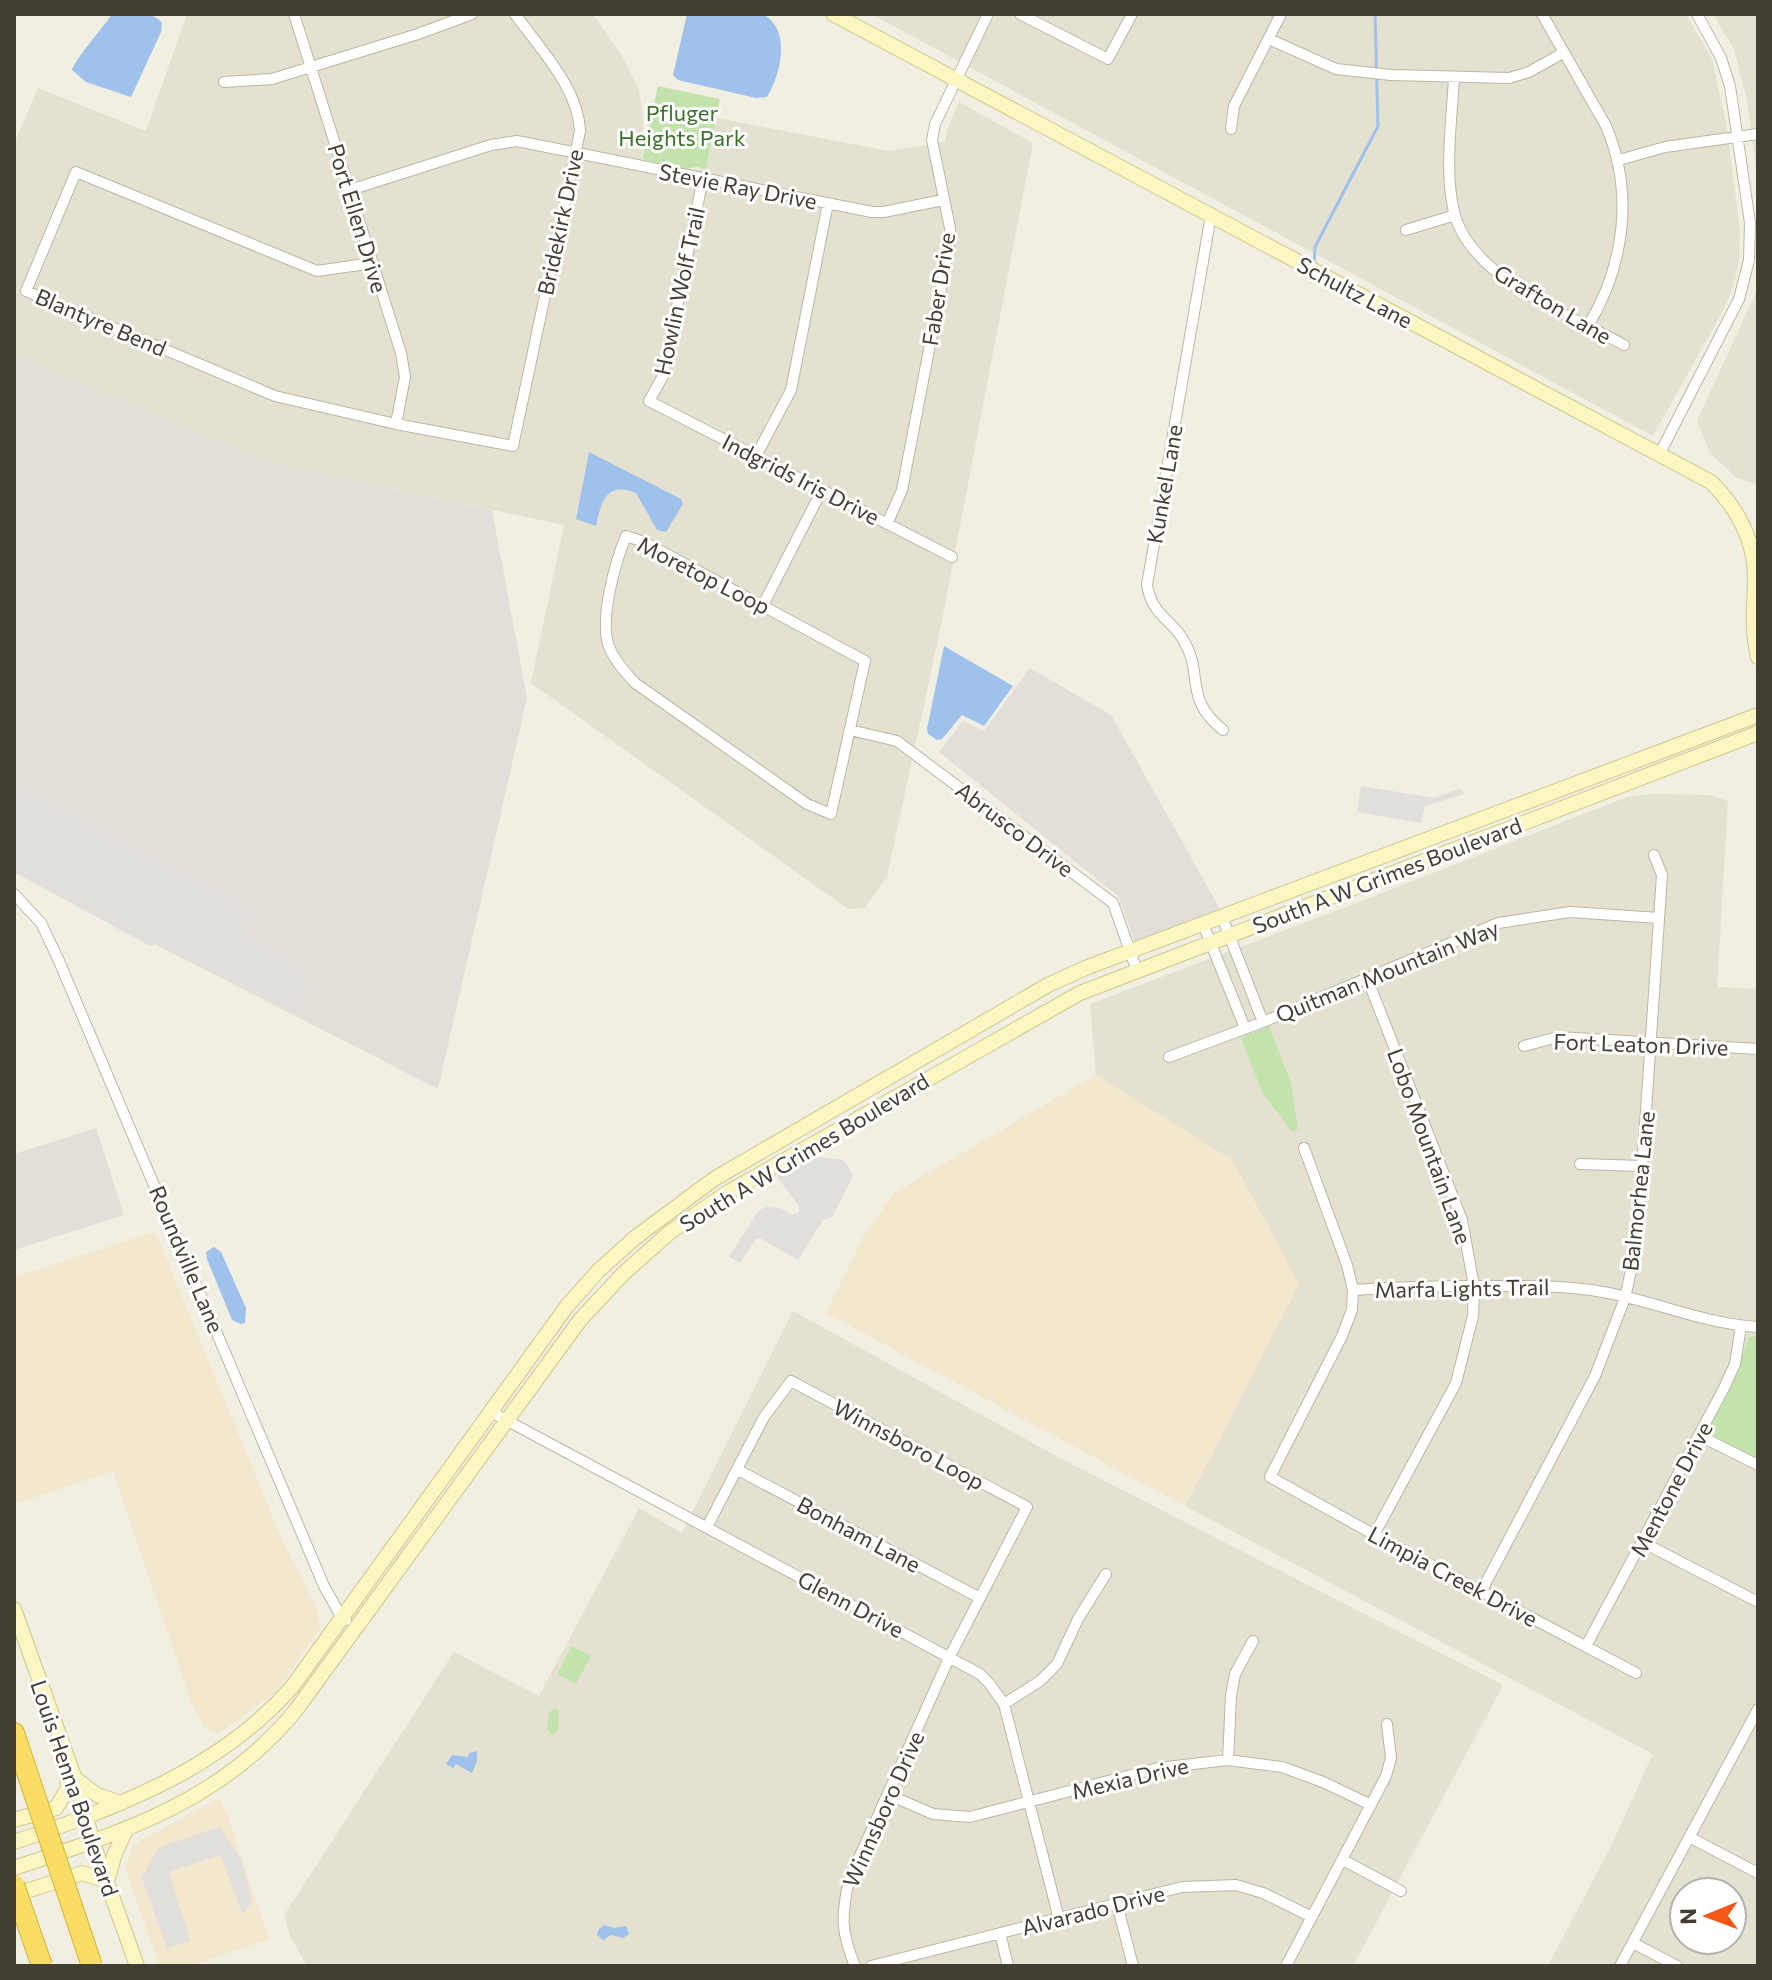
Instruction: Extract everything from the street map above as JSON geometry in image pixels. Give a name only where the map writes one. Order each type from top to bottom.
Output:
[{"type":"highway","points":[[14,1733],[92,1966]]},
{"type":"highway","points":[[14,1885],[42,1966]]},
{"type":"main road","name":"Schultz Lane","points":[[833,14],[1711,482],[1738,513],[1753,557],[1754,640],[1758,657]]},
{"type":"main road","name":"South A W Grimes Boulevard","points":[[14,1842],[87,1818],[152,1789],[230,1746],[267,1715],[292,1687],[567,1306],[599,1270],[658,1220],[714,1179],[1048,985],[1758,715]]},
{"type":"main road","name":"South A W Grimes Boulevard","points":[[14,1868],[127,1828],[180,1804],[222,1780],[265,1746],[296,1710],[580,1320],[623,1274],[669,1233],[725,1194],[1080,993],[1758,733]]},
{"type":"main road","points":[[1606,772],[1613,789]]},
{"type":"main road","points":[[1494,814],[1501,831]]},
{"type":"main road","points":[[1353,867],[1360,885]]},
{"type":"main road","points":[[997,1041],[1009,1026],[1013,1006]]},
{"type":"main road","points":[[771,1146],[781,1163]]},
{"type":"main road","points":[[658,1220],[669,1233]]},
{"type":"main road","name":"Louis Henna Boulevard","points":[[14,1609],[137,1966]]},
{"type":"main road","points":[[180,1804],[188,1791],[220,1771],[230,1746]]},
{"type":"main road","points":[[14,1820],[56,1808],[68,1788],[66,1755]]},
{"type":"main road","points":[[75,1779],[97,1795],[121,1803]]},
{"type":"main road","points":[[14,1895],[82,1873],[107,1881],[115,1853],[127,1828]]},
{"type":"street","name":"Port Ellen Drive","points":[[294,14],[401,353],[405,377],[396,424]]},
{"type":"street","points":[[224,82],[272,79],[472,14]]},
{"type":"street","name":"Bridekirk Drive","points":[[513,446],[580,131],[576,107],[564,82],[515,14]]},
{"type":"street","name":"Faber Drive","points":[[887,524],[902,490],[950,241],[932,140],[937,117],[988,14]]},
{"type":"street","points":[[1020,14],[1108,59],[1132,14]]},
{"type":"street","points":[[1231,129],[1234,106],[1281,14]]},
{"type":"street","points":[[1542,14],[1597,107],[1619,160],[1623,210],[1618,254],[1604,295],[1588,326]]},
{"type":"street","points":[[1660,453],[1739,299],[1749,260],[1750,223],[1730,86],[1701,15]]},
{"type":"street","points":[[1269,39],[1321,64],[1359,73],[1391,75],[1509,78],[1529,72],[1563,53]]},
{"type":"street","name":"Grafton Lane","points":[[1454,77],[1450,168],[1455,215],[1471,246],[1501,277],[1624,345]]},
{"type":"street","points":[[1619,160],[1665,147],[1758,134]]},
{"type":"street","name":"Stevie Ray Drive","points":[[350,190],[504,142],[517,141],[884,212],[943,200]]},
{"type":"street","name":"Blantyre Bend","points":[[373,263],[317,271],[76,172],[26,291],[275,396],[396,424],[513,446]]},
{"type":"street","name":"Howlin Wolf Trail","points":[[649,401],[663,376],[703,178]]},
{"type":"street","points":[[756,456],[791,390],[828,203]]},
{"type":"street","name":"Kunkel Lane","points":[[1211,215],[1147,585],[1149,600],[1184,640],[1192,660],[1199,702],[1210,720],[1223,730]]},
{"type":"street","points":[[1406,230],[1455,215]]},
{"type":"street","name":"Indgrids Iris Drive","points":[[649,401],[952,557]]},
{"type":"street","points":[[763,605],[822,490]]},
{"type":"street","name":"Moretop Loop","points":[[626,536],[644,542],[865,661],[850,730],[831,814],[807,804],[635,683],[619,666],[608,645],[606,613],[626,536]]},
{"type":"street","name":"Abrusco Drive","points":[[850,730],[897,741],[1113,903],[1137,971]]},
{"type":"street","name":"Balmorhea Lane","points":[[1482,1590],[1595,1376],[1625,1298],[1637,1243],[1662,875],[1654,855]]},
{"type":"street","name":"Roundville Lane","points":[[14,894],[41,923],[59,961],[324,1586],[342,1618]]},
{"type":"street","name":"Quitman Mountain Way","points":[[1169,1057],[1263,1022],[1498,923],[1570,912],[1659,918]]},
{"type":"street","points":[[1222,917],[1263,1022]]},
{"type":"street","points":[[1203,924],[1245,1028]]},
{"type":"street","name":"Lobo Mountain Lane","points":[[1367,978],[1462,1220],[1474,1286],[1473,1316],[1456,1383],[1374,1535]]},
{"type":"street","name":"Fort Leaton Drive","points":[[1524,1046],[1558,1037],[1758,1049]]},
{"type":"street","points":[[1304,1148],[1347,1265],[1353,1290]]},
{"type":"street","points":[[1580,1164],[1642,1166]]},
{"type":"street","name":"Marfa Lights Trail","points":[[1353,1290],[1557,1286],[1625,1298],[1741,1326],[1758,1327]]},
{"type":"street","name":"Limpia Creek Drive","points":[[1353,1290],[1352,1310],[1342,1336],[1270,1477],[1636,1673]]},
{"type":"street","name":"Mentone Drive","points":[[1586,1646],[1700,1436],[1735,1364],[1741,1326]]},
{"type":"street","name":"Winnsboro Loop","points":[[707,1527],[764,1417],[791,1381],[1027,1507],[950,1656]]},
{"type":"street","name":"Glenn Drive","points":[[491,1412],[980,1674],[1004,1704],[1059,1919]]},
{"type":"street","points":[[1700,1436],[1758,1465]]},
{"type":"street","name":"Bonham Lane","points":[[738,1470],[980,1598]]},
{"type":"street","points":[[1642,1542],[1758,1602]]},
{"type":"street","points":[[1004,1704],[1040,1681],[1057,1664],[1078,1619],[1106,1574]]},
{"type":"street","points":[[342,1618],[356,1626]]},
{"type":"street","points":[[1228,1760],[1235,1674],[1253,1641]]},
{"type":"street","name":"Winnsboro Drive","points":[[855,1966],[845,1941],[842,1912],[849,1880],[950,1656]]},
{"type":"street","points":[[1620,1966],[1758,1709]]},
{"type":"street","points":[[1286,1966],[1386,1776],[1391,1758],[1387,1724]]},
{"type":"street","points":[[1746,1731],[1758,1738]]},
{"type":"street","name":"Mexia Drive","points":[[889,1795],[933,1814],[970,1817],[1158,1768],[1228,1760],[1282,1767],[1371,1805]]},
{"type":"street","points":[[1689,1837],[1758,1873]]},
{"type":"street","points":[[1343,1860],[1401,1891]]},
{"type":"street","name":"Alvarado Drive","points":[[871,1966],[1182,1887],[1236,1885],[1263,1893],[1312,1917]]},
{"type":"street","points":[[1117,1904],[1133,1966]]},
{"type":"street","points":[[1000,1933],[1008,1966]]},
{"type":"street","points":[[1633,1943],[1677,1966]]},
{"type":"shaded area","points":[[187,14],[593,14],[622,56],[639,90],[643,118],[642,159],[686,169],[706,170],[717,118],[889,151],[945,142],[959,102],[1033,143],[941,626],[887,876],[865,908],[848,909],[531,683],[564,525],[268,462],[14,355],[14,144],[38,88],[146,131]]},
{"type":"shaded area","points":[[871,14],[1686,14],[1712,59],[1726,122],[1740,229],[1734,285],[1724,309],[1653,436]]},
{"type":"shaded area","points":[[1713,14],[1758,14],[1758,186],[1747,100],[1734,49]]},
{"type":"shaded area","points":[[1758,288],[1758,485],[1737,478],[1710,453],[1697,421]]},
{"type":"shaded area","points":[[14,355],[268,462],[492,510],[527,698],[438,1089],[14,872]]},
{"type":"shaded area","points":[[1030,668],[1111,715],[1220,909],[1135,942],[1118,896],[939,752],[963,721],[984,731]]},
{"type":"shaded area","points":[[14,783],[253,910],[244,936],[307,969],[302,979],[309,983],[295,1013],[161,942],[150,946],[14,872]]},
{"type":"shaded area","points":[[1361,786],[1435,798],[1461,788],[1464,794],[1425,806],[1421,823],[1357,812]]},
{"type":"shaded area","points":[[1709,795],[1728,801],[1717,987],[1758,989],[1758,1336],[1748,1337],[1737,1372],[1709,1428],[1712,1435],[1758,1459],[1758,1966],[1548,1966],[1611,1846],[1653,1754],[1185,1506],[1299,1284],[1232,1160],[1096,1075],[1090,1004],[1627,797]]},
{"type":"shaded area","points":[[1096,1075],[1232,1160],[1299,1284],[1185,1506],[826,1313],[863,1237],[894,1193]]},
{"type":"shaded area","points":[[96,1128],[124,1215],[14,1250],[14,1154]]},
{"type":"shaded area","points":[[810,1156],[844,1160],[853,1176],[832,1217],[823,1220],[798,1260],[760,1238],[756,1239],[740,1263],[729,1257],[759,1210],[766,1207],[780,1208],[793,1215],[799,1212],[799,1206],[777,1177]]},
{"type":"shaded area","points":[[155,1232],[280,1535],[315,1603],[321,1627],[277,1691],[218,1734],[204,1727],[191,1702],[113,1471],[14,1504],[14,1277]]},
{"type":"shaded area","points":[[793,1311],[1058,1457],[1503,1685],[1353,1966],[307,1966],[289,1934],[285,1914],[454,1652],[539,1696],[639,1508],[682,1533]]},
{"type":"shaded area","points":[[219,1798],[228,1816],[269,1939],[190,1966],[160,1966],[125,1869],[133,1845]]},
{"type":"shaded area","points":[[219,1827],[240,1857],[253,1902],[242,1914],[221,1855],[169,1872],[190,1940],[167,1949],[142,1878],[158,1848]]},
{"type":"green space","name":"Pfluger Heights Park","points":[[658,86],[720,99],[706,170],[697,167],[686,169],[642,159]]},
{"type":"green space","points":[[1269,1026],[1291,1083],[1298,1129],[1292,1132],[1263,1094],[1241,1038]]},
{"type":"green space","points":[[1758,1336],[1758,1459],[1712,1435],[1709,1427],[1737,1372],[1748,1337]]},
{"type":"green space","points":[[572,1646],[591,1656],[576,1684],[557,1674]]},
{"type":"green space","points":[[553,1709],[559,1710],[558,1731],[552,1735],[547,1729],[549,1713]]},
{"type":"water","points":[[112,14],[146,14],[162,23],[161,32],[131,97],[86,82],[72,70]]},
{"type":"water","points":[[687,14],[762,14],[771,21],[777,30],[781,52],[767,97],[756,98],[678,80],[673,75]]},
{"type":"water","points":[[589,452],[681,499],[683,504],[666,532],[657,530],[636,493],[626,490],[611,492],[607,496],[596,526],[576,519]]},
{"type":"water","points":[[944,646],[1013,686],[984,726],[962,715],[942,739],[937,740],[928,734],[927,729]]},
{"type":"water","points":[[214,1247],[221,1252],[246,1308],[245,1323],[232,1320],[207,1259],[206,1252]]},
{"type":"water","points":[[477,1751],[472,1773],[456,1764],[453,1768],[446,1764],[452,1755],[468,1757],[469,1753]]},
{"type":"water","points":[[604,1925],[614,1928],[626,1926],[629,1934],[623,1938],[611,1935],[603,1940],[597,1935]]},
{"type":"waterway","points":[[1314,263],[1315,247],[1378,126],[1375,14]]}]
